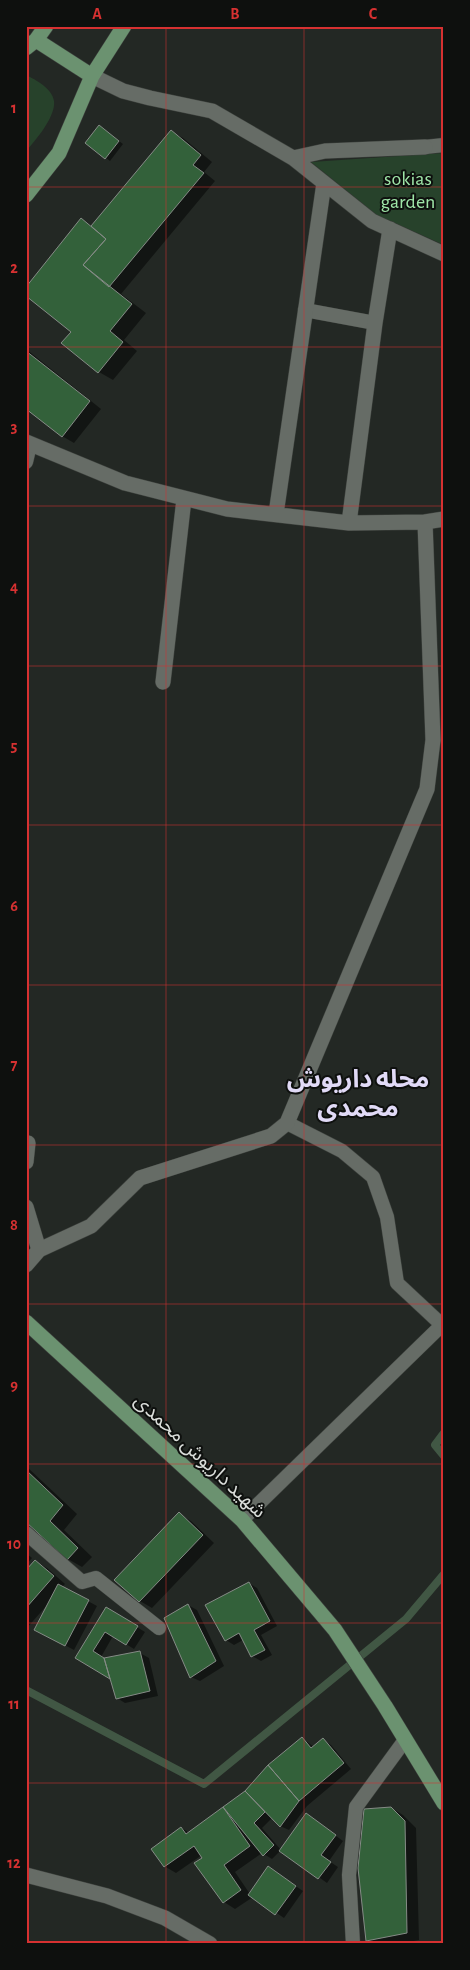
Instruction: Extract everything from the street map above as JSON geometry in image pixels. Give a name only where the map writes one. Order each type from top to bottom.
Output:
[{"type":"main road","points":[[46,26],[31,44],[92,76]]},
{"type":"main road","points":[[26,195],[31,184],[59,153],[92,76],[124,26]]},
{"type":"main road","name":"شهید داریوش محمدی","points":[[26,1322],[242,1520],[335,1630],[406,1740]]},
{"type":"main road","points":[[406,1740],[444,1803]]},
{"type":"street","points":[[92,76],[123,91],[212,111],[293,158],[372,221],[444,254]]},
{"type":"street","points":[[293,158],[325,151],[425,147]]},
{"type":"street","points":[[276,514],[324,183]]},
{"type":"street","points":[[349,523],[375,323],[390,229]]},
{"type":"street","points":[[28,443],[125,483],[227,509],[349,523],[425,522],[444,519]]},
{"type":"street","points":[[162,682],[184,499]]},
{"type":"street","points":[[26,1265],[39,1250],[91,1226],[140,1178],[271,1136],[288,1123],[428,789],[433,740],[425,522]]},
{"type":"street","points":[[26,1162],[28,1143]]},
{"type":"street","points":[[26,1207],[39,1250]]},
{"type":"street","points":[[26,1875],[107,1896],[165,1918],[210,1944]]},
{"type":"lane","points":[[425,147],[444,144]]},
{"type":"lane","points":[[305,310],[375,323]]},
{"type":"lane","points":[[26,462],[28,443]]},
{"type":"lane","points":[[242,1520],[443,1324],[397,1283],[387,1217],[373,1177],[342,1152],[288,1123]]},
{"type":"lane","points":[[26,1533],[82,1582],[96,1578],[159,1628]]},
{"type":"lane","points":[[353,1944],[349,1875],[356,1807],[406,1740]]},
{"type":"green space","points":[[26,75],[47,88],[53,96],[54,107],[49,121],[26,151]]},
{"type":"green space","name":"sokias garden","points":[[444,153],[444,245],[377,215],[311,162]]},
{"type":"building","points":[[99,125],[119,141],[105,159],[85,143]]},
{"type":"building","points":[[171,130],[201,155],[193,165],[204,173],[109,287],[83,265],[106,239],[91,226]]},
{"type":"building","points":[[81,218],[106,239],[83,265],[132,304],[110,331],[123,342],[98,373],[61,343],[71,332],[26,296],[26,287]]},
{"type":"building","points":[[26,351],[90,401],[62,437],[26,409]]},
{"type":"building","points":[[26,1470],[63,1505],[50,1521],[78,1548],[67,1560],[26,1522]]},
{"type":"building","points":[[179,1512],[203,1535],[139,1602],[114,1580]]},
{"type":"building","points":[[35,1560],[54,1576],[26,1608],[26,1570]]},
{"type":"building","points":[[249,1582],[270,1621],[254,1630],[265,1650],[251,1657],[239,1633],[225,1641],[205,1605]]},
{"type":"building","points":[[58,1584],[89,1600],[65,1646],[34,1630]]},
{"type":"building","points":[[188,1604],[216,1661],[190,1678],[164,1618]]},
{"type":"building","points":[[106,1607],[138,1626],[126,1645],[105,1632],[93,1651],[104,1658],[110,1679],[75,1658]]},
{"type":"building","points":[[140,1651],[150,1691],[116,1699],[104,1658]]},
{"type":"building","points":[[302,1737],[311,1748],[323,1738],[344,1763],[299,1801],[268,1765]]},
{"type":"building","points":[[268,1765],[299,1801],[280,1827],[245,1791]]},
{"type":"building","points":[[245,1791],[265,1812],[254,1823],[274,1845],[263,1856],[223,1807]]},
{"type":"building","points":[[223,1807],[250,1846],[224,1865],[241,1890],[223,1903],[194,1863],[202,1858],[194,1846],[164,1867],[151,1849],[181,1827],[186,1834]]},
{"type":"building","points":[[391,1807],[405,1821],[407,1933],[366,1941],[358,1868],[364,1809]]},
{"type":"building","points":[[306,1813],[336,1835],[321,1855],[331,1862],[318,1879],[279,1851]]},
{"type":"building","points":[[268,1866],[296,1886],[275,1915],[248,1895]]},
{"type":"waterway","points":[[444,1433],[435,1445],[444,1456]]},
{"type":"waterway","points":[[26,1690],[204,1784],[406,1619],[444,1574]]},
{"type":"district","name":"محله داریوش محمدی","points":[[358,1094]]}]
